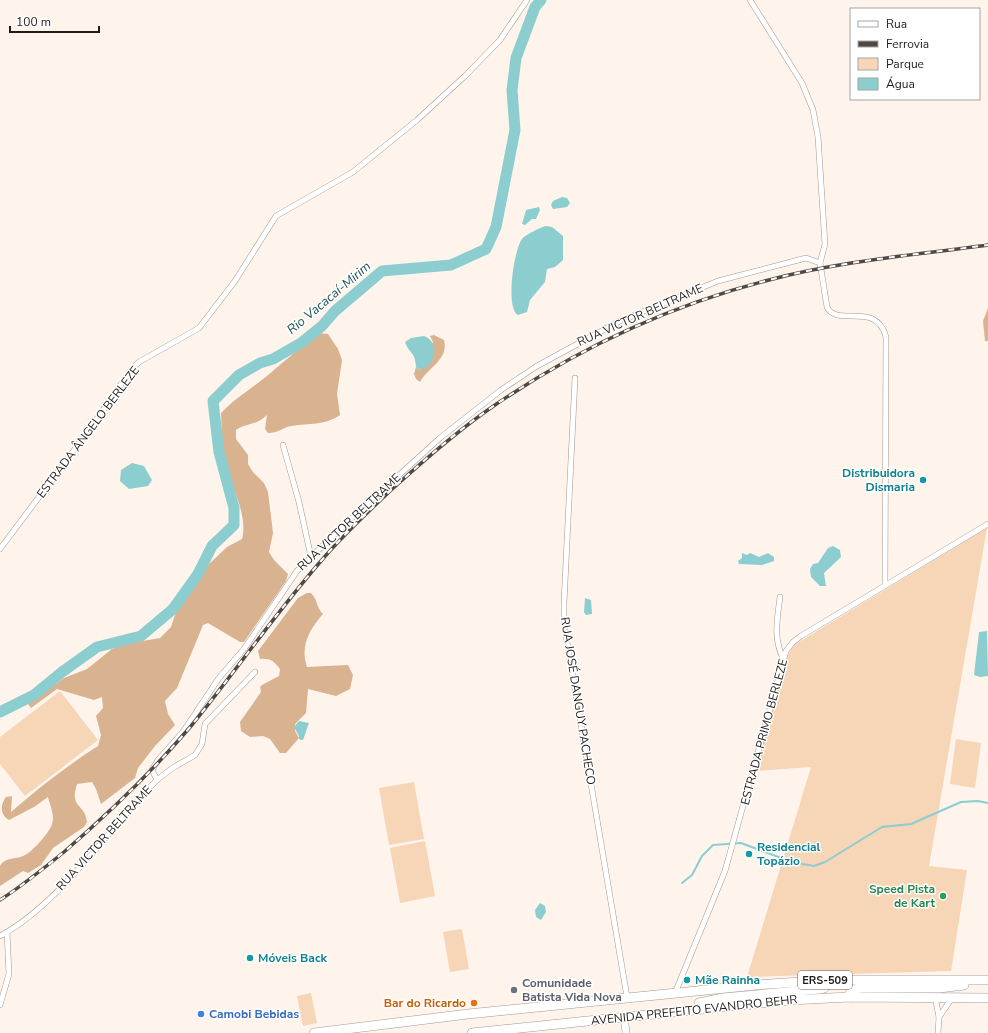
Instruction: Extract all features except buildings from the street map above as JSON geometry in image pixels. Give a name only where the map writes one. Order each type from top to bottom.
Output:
[{"type":"highway","name":"AVENIDA PREFEITO EVANDRO BEHR","points":[[314,1033],[462,1014],[627,997],[831,980],[988,980]]},
{"type":"highway","points":[[673,1011],[723,998],[824,988],[831,980]]},
{"type":"highway","points":[[849,997],[850,992],[853,989],[860,988],[939,988],[988,980]]},
{"type":"highway","name":"AVENIDA PREFEITO EVANDRO BEHR","points":[[472,1033],[624,1016],[790,1000],[849,997],[988,998]]},
{"type":"highway","points":[[368,1033],[401,1023]]},
{"type":"street","name":"ESTRADA ÂNGELO BERLEZE","points":[[0,549],[90,429],[131,370],[138,362],[199,328],[205,322],[235,282],[276,216],[353,172],[417,120],[465,76],[500,40],[527,0]]},
{"type":"street","points":[[750,0],[802,83],[813,110],[818,137],[825,244],[820,263],[828,311],[836,315],[861,316],[877,321],[884,330],[886,336],[885,585]]},
{"type":"street","name":"RUA VICTOR BELTRAME","points":[[0,936],[48,899],[157,780],[152,770],[158,760],[183,732],[210,691],[244,649],[297,571],[440,438],[501,390],[544,362],[620,321],[718,281],[806,258],[820,263]]},
{"type":"street","name":"RUA JOSÉ DANGUY PACHECO","points":[[575,378],[564,624],[627,997]]},
{"type":"street","points":[[283,445],[299,502],[311,557]]},
{"type":"street","name":"ESTRADA PRIMO BERLEZE","points":[[675,993],[725,871],[786,651],[800,636],[988,524]]},
{"type":"street","points":[[780,597],[776,634],[779,651],[784,660]]},
{"type":"street","points":[[157,780],[171,769],[195,755],[202,744],[205,724],[255,672]]},
{"type":"street","points":[[0,1005],[9,974],[7,932]]},
{"type":"street","points":[[935,998],[939,1017],[938,1033]]},
{"type":"street","points":[[939,1017],[952,998]]},
{"type":"street","points":[[624,1016],[626,1033]]},
{"type":"green space","points":[[987,528],[929,866],[967,870],[951,971],[747,977],[811,767],[755,771],[788,655],[794,645]]},
{"type":"green space","points":[[60,691],[98,740],[25,796],[0,764],[0,737]]},
{"type":"green space","points":[[956,739],[981,743],[975,788],[950,784]]},
{"type":"green space","points":[[414,782],[424,839],[389,845],[379,788]]},
{"type":"green space","points":[[425,841],[435,896],[400,903],[390,848]]},
{"type":"green space","points":[[462,929],[469,969],[450,972],[443,932]]},
{"type":"green space","points":[[311,993],[317,1023],[303,1026],[297,996]]},
{"type":"shaded area","points":[[988,308],[988,341],[985,341],[983,321]]},
{"type":"shaded area","points":[[319,333],[328,334],[338,349],[342,360],[337,394],[340,415],[334,419],[322,423],[289,427],[268,433],[265,429],[267,415],[259,421],[236,430],[236,439],[248,455],[248,464],[253,472],[264,483],[268,492],[273,533],[269,552],[274,560],[288,574],[286,581],[244,642],[240,642],[208,623],[203,625],[177,688],[165,701],[168,714],[175,725],[155,746],[138,768],[135,778],[101,804],[92,782],[77,784],[75,798],[76,802],[86,816],[87,822],[84,827],[53,848],[41,865],[28,873],[23,871],[0,886],[0,866],[2,863],[8,859],[22,856],[32,850],[51,828],[53,821],[52,810],[48,797],[34,807],[9,820],[6,818],[2,810],[6,797],[12,796],[11,812],[75,761],[98,746],[101,735],[96,716],[103,708],[102,697],[94,700],[57,689],[31,708],[28,704],[64,678],[87,669],[112,649],[126,644],[160,638],[171,627],[177,609],[209,564],[227,547],[242,539],[243,519],[226,466],[223,451],[221,413]]},
{"type":"shaded area","points":[[434,335],[444,340],[445,347],[441,358],[420,382],[416,379],[414,374],[416,367],[420,370],[433,342],[430,336]]},
{"type":"shaded area","points":[[307,593],[311,593],[323,614],[310,632],[305,645],[305,659],[307,667],[348,665],[353,675],[350,689],[336,696],[308,689],[306,713],[295,724],[295,731],[299,738],[286,753],[280,753],[270,739],[263,736],[250,737],[241,731],[240,722],[261,692],[260,687],[279,676],[280,669],[278,666],[269,660],[260,659],[258,651],[298,598]]},
{"type":"water","points":[[562,197],[567,198],[570,203],[567,207],[553,209],[551,205],[553,201]]},
{"type":"water","points":[[539,207],[540,210],[536,219],[532,219],[525,225],[522,224],[526,210]]},
{"type":"water","points":[[546,226],[552,227],[563,236],[563,260],[555,267],[547,269],[545,282],[530,300],[527,312],[518,315],[514,310],[511,291],[514,266],[519,245],[526,235]]},
{"type":"water","points":[[424,336],[432,343],[434,354],[430,364],[420,370],[416,367],[413,355],[405,342],[411,338]]},
{"type":"water","points":[[132,463],[144,466],[152,480],[148,486],[129,489],[120,481],[121,470]]},
{"type":"water","points":[[833,546],[840,550],[841,557],[824,573],[826,586],[820,586],[811,577],[810,569],[813,564],[818,563],[828,548]]},
{"type":"water","points":[[742,553],[747,555],[750,553],[759,557],[768,553],[774,557],[774,561],[762,565],[739,564],[738,561],[742,558]]},
{"type":"water","points":[[585,598],[591,600],[592,614],[586,615],[584,612]]},
{"type":"water","points":[[987,631],[988,676],[980,677],[974,675],[979,632]]},
{"type":"water","points":[[299,721],[309,723],[303,740],[299,739],[294,727]]},
{"type":"water","points":[[540,903],[545,906],[546,912],[541,920],[536,917],[535,910]]},
{"type":"waterway","name":"Rio Vacacaí-Mirim","points":[[0,712],[34,695],[62,672],[97,647],[141,636],[173,609],[198,574],[212,546],[234,525],[234,508],[219,452],[213,401],[239,375],[260,363],[273,359],[301,343],[322,326],[335,311],[382,271],[451,265],[486,249],[496,227],[515,130],[512,90],[516,58],[535,7],[541,0]]},
{"type":"waterway","points":[[682,883],[692,875],[702,856],[713,845],[741,843],[792,862],[814,866],[825,862],[882,827],[911,824],[961,802],[978,801],[988,803]]},
{"type":"railway","points":[[0,900],[64,852],[130,792],[191,726],[287,602],[337,543],[354,525],[428,457],[454,435],[495,405],[559,365],[627,330],[697,302],[733,290],[796,273],[850,263],[988,245]]},
{"type":"place","name":"Distribuidora Dismaria","points":[[923,480]]},
{"type":"place","name":"Residencial Topázio","points":[[749,854]]},
{"type":"place","name":"Speed Pista de Kart","points":[[943,896]]},
{"type":"place","name":"Móveis Back","points":[[250,958]]},
{"type":"place","name":"Mãe Rainha","points":[[687,980]]},
{"type":"place","name":"Comunidade Batista Vida Nova","points":[[514,990]]},
{"type":"place","name":"Bar do Ricardo","points":[[474,1003]]},
{"type":"place","name":"Camobi Bebidas","points":[[201,1014]]}]
